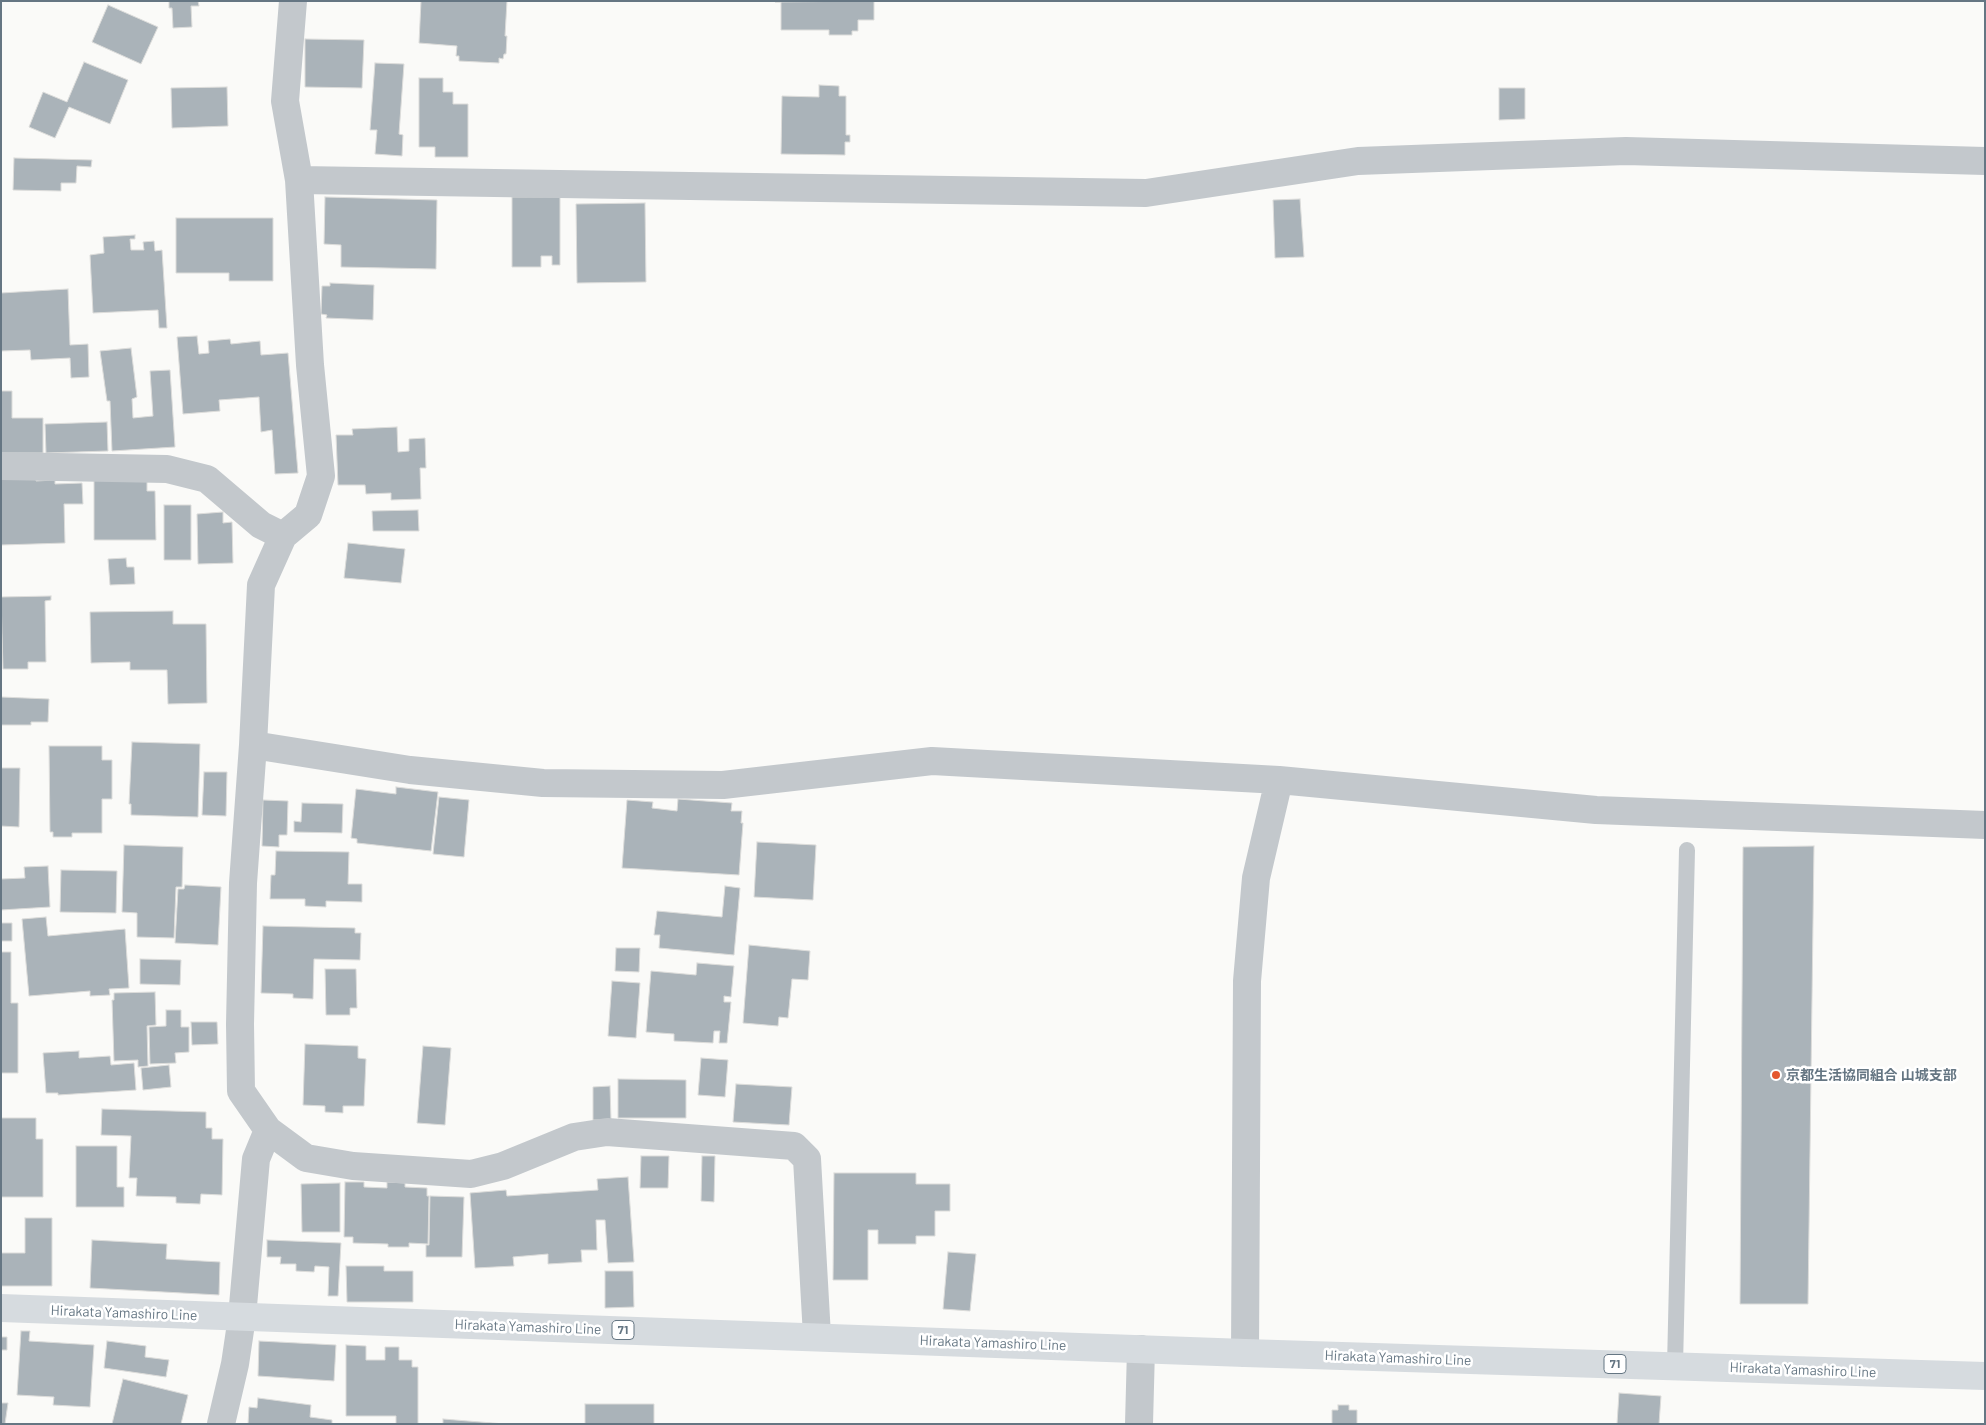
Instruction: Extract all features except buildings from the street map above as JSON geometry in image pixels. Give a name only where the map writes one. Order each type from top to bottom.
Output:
[{"type":"main road","name":"Hirakata Yamashiro Line","points":[[1,1308],[817,1336],[1245,1353],[1985,1376]]},
{"type":"street","points":[[293,1],[285,101],[299,180],[310,365],[321,476],[308,515],[283,536],[261,585],[253,745],[242,883],[241,1091],[268,1130],[306,1158],[352,1166],[471,1174],[503,1166],[574,1137],[607,1132],[794,1146],[807,1159],[817,1336]]},
{"type":"street","points":[[299,180],[1146,193],[1358,161],[1626,151],[1985,161]]},
{"type":"street","points":[[1,466],[168,469],[207,479],[261,525],[283,536]]},
{"type":"street","points":[[253,745],[410,770],[543,783],[723,785],[932,761],[1279,780],[1596,810],[1985,825]]},
{"type":"street","points":[[1245,1353],[1247,981],[1256,878],[1279,780]]},
{"type":"street","points":[[221,1424],[235,1364],[242,1317],[256,1160],[268,1130]]},
{"type":"street","points":[[1139,1424],[1142,1349]]},
{"type":"lane","points":[[1675,1366],[1687,850]]},
{"type":"place","name":"京都生活協同組合 山城支部","points":[[1776,1075]]}]
